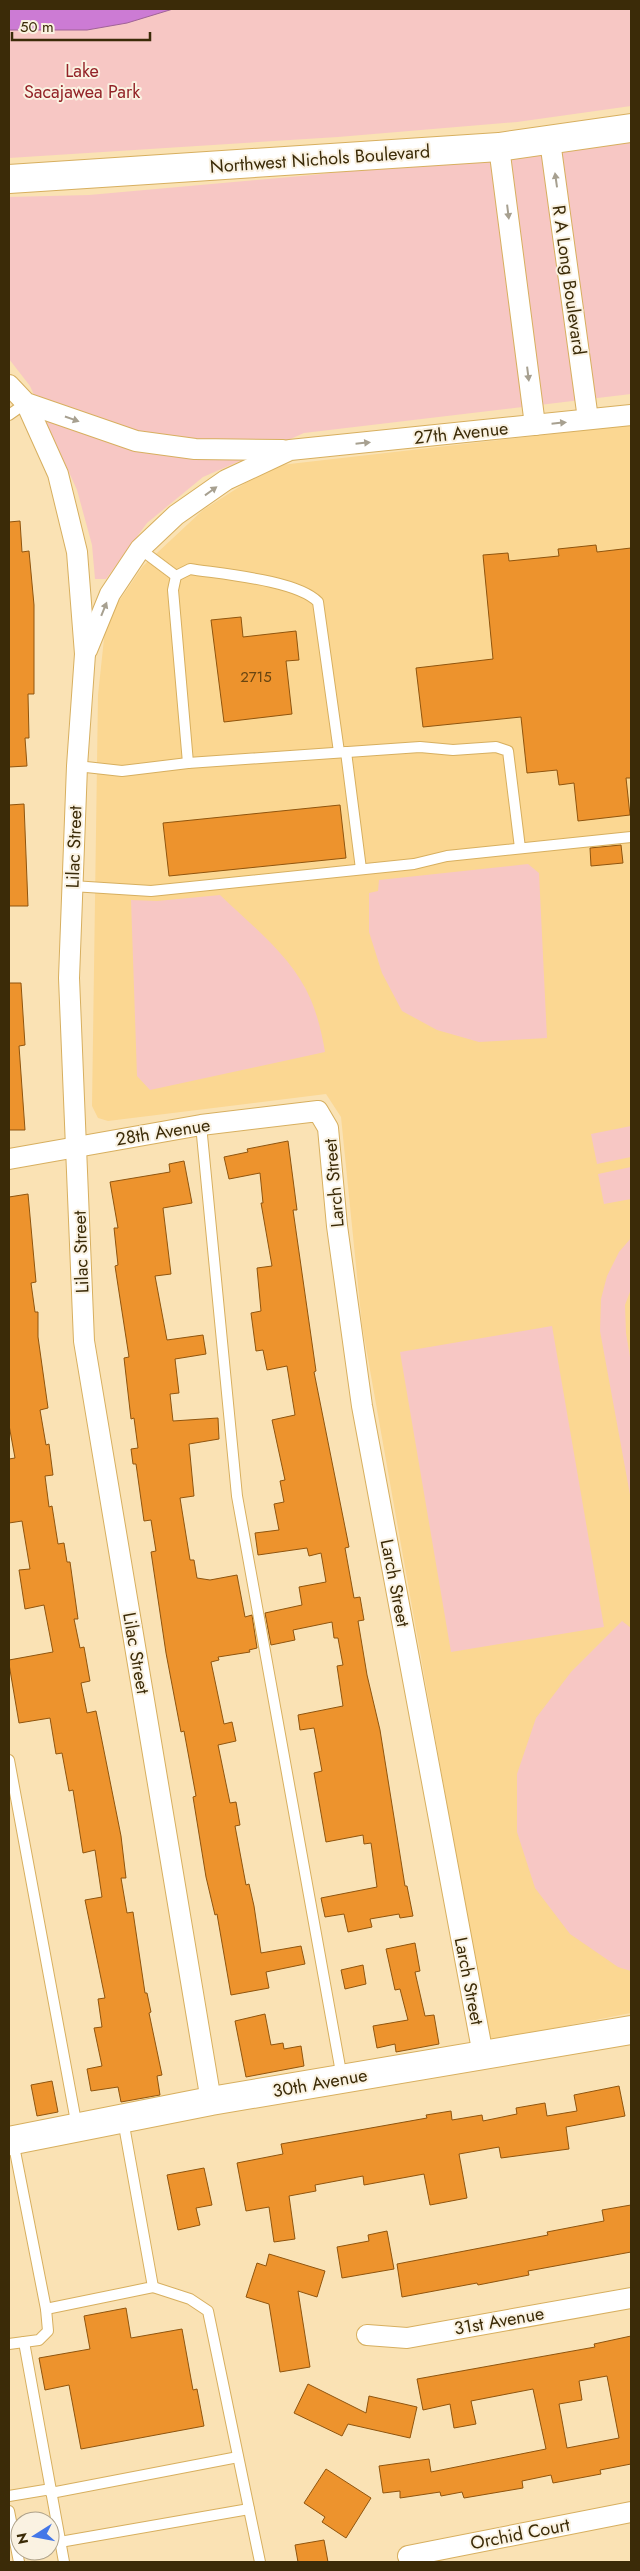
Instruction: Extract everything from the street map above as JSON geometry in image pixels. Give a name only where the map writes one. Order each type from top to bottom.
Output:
[{"type":"street","name":"Northwest Nichols Boulevard","points":[[9,179],[499,147],[631,128]]},
{"type":"street","name":"R A Long Boulevard","points":[[550,141],[588,419]]},
{"type":"street","points":[[499,147],[535,425]]},
{"type":"street","name":"27th Avenue","points":[[9,385],[26,403],[136,441],[195,449],[290,450],[631,415]]},
{"type":"street","name":"Lilac Street","points":[[26,403],[58,474],[77,552],[85,654],[77,766],[69,978],[84,1342],[211,2101]]},
{"type":"street","name":"27th Avenue","points":[[85,654],[110,594],[140,549],[176,515],[226,480],[290,450]]},
{"type":"street","name":"28th Avenue","points":[[9,1159],[201,1125],[318,1111]]},
{"type":"street","name":"Larch Street","points":[[318,1111],[328,1128],[337,1226],[362,1406],[483,2056]]},
{"type":"street","name":"30th Avenue","points":[[11,2140],[211,2101],[631,2030]]},
{"type":"street","name":"31st Avenue","points":[[366,2335],[407,2338],[631,2298]]},
{"type":"street","name":"Orchid Court","points":[[408,2556],[631,2512]]},
{"type":"lane","points":[[9,415],[26,403]]},
{"type":"lane","points":[[140,549],[176,576]]},
{"type":"lane","points":[[188,763],[172,605],[172,590],[176,576],[190,569],[287,586],[313,597],[318,602],[361,869]]},
{"type":"lane","points":[[77,766],[122,770],[188,763],[420,747],[453,750],[496,747],[508,751],[520,848]]},
{"type":"lane","points":[[72,886],[151,891],[361,869],[520,848],[631,837]]},
{"type":"lane","points":[[201,1125],[237,1496],[342,2079]]},
{"type":"lane","points":[[9,1760],[77,2127]]},
{"type":"lane","points":[[123,2118],[153,2286]]},
{"type":"lane","points":[[9,2344],[39,2340],[48,2331],[46,2309],[11,2140]]},
{"type":"lane","points":[[46,2309],[153,2286],[190,2299],[208,2311],[260,2562]]},
{"type":"lane","points":[[24,2342],[55,2511]]},
{"type":"lane","points":[[9,2496],[51,2491],[238,2457]]},
{"type":"lane","points":[[64,2562],[60,2542],[249,2509]]},
{"type":"lane","points":[[9,2510],[19,2562]]},
{"type":"shaded area","points":[[9,9],[173,9],[127,23],[87,30],[9,30]]},
{"type":"shaded area","points":[[631,425],[631,2013],[489,2041],[362,1325],[341,1117],[326,1094],[108,1121],[98,1118],[92,1106],[98,695],[106,620],[143,566],[203,510],[272,466]]},
{"type":"green space","name":"Lake Sacajawea Park","points":[[9,9],[631,9],[631,106],[517,122],[338,137],[9,158]]},
{"type":"green space","points":[[631,140],[631,394],[304,433],[203,477],[147,523],[106,579],[95,579],[92,545],[77,490],[30,386],[9,359],[9,197],[89,195],[312,175]]},
{"type":"green space","points":[[528,864],[539,873],[547,1038],[479,1042],[437,1030],[402,1011],[382,973],[369,932],[369,893],[378,891],[379,880]]},
{"type":"green space","points":[[220,895],[271,943],[294,970],[311,1000],[320,1026],[325,1052],[150,1090],[137,1076],[131,900],[157,901]]},
{"type":"green space","points":[[631,1126],[631,1157],[597,1164],[591,1134]]},
{"type":"green space","points":[[631,1167],[631,1199],[604,1204],[598,1174]]},
{"type":"green space","points":[[631,1238],[631,1289],[625,1305],[626,1333],[631,1363],[631,1500],[600,1331],[601,1299],[607,1276],[619,1252]]},
{"type":"green space","points":[[552,1326],[604,1627],[451,1652],[400,1352]]},
{"type":"green space","points":[[622,1621],[631,1628],[631,1971],[618,1967],[570,1934],[535,1888],[517,1832],[517,1774],[536,1718],[571,1672]]},
{"type":"building","points":[[20,521],[22,552],[29,551],[34,605],[34,694],[28,694],[29,738],[25,738],[27,766],[9,767],[9,522]]},
{"type":"building","points":[[596,545],[597,552],[631,548],[631,778],[626,778],[630,815],[578,821],[574,783],[559,785],[557,770],[527,773],[521,717],[423,727],[416,668],[493,659],[483,555],[508,553],[509,561],[559,556],[558,549]]},
{"type":"building","points":[[241,617],[243,637],[296,631],[299,660],[286,661],[292,714],[224,722],[211,620]]},
{"type":"building","points":[[24,804],[28,906],[9,906],[9,805]]},
{"type":"building","points":[[340,805],[346,858],[169,876],[163,823]]},
{"type":"building","points":[[621,845],[623,863],[591,866],[590,848]]},
{"type":"building","points":[[9,983],[21,983],[25,1045],[19,1046],[25,1130],[9,1130]]},
{"type":"building","points":[[288,1141],[297,1210],[293,1210],[316,1371],[314,1372],[349,1547],[345,1548],[354,1598],[360,1597],[364,1620],[358,1621],[367,1675],[380,1730],[405,1886],[407,1886],[413,1916],[400,1918],[399,1914],[370,1919],[372,1927],[348,1932],[344,1914],[325,1917],[321,1898],[377,1887],[371,1843],[364,1844],[363,1835],[326,1842],[314,1773],[322,1771],[314,1728],[300,1730],[298,1715],[343,1706],[337,1666],[343,1665],[338,1638],[334,1638],[332,1622],[293,1630],[295,1640],[271,1645],[265,1613],[302,1605],[299,1587],[326,1582],[321,1553],[309,1556],[307,1548],[258,1555],[255,1533],[279,1530],[274,1504],[284,1502],[280,1481],[285,1480],[272,1420],[295,1415],[287,1366],[267,1370],[263,1350],[256,1351],[251,1313],[261,1311],[257,1268],[272,1266],[261,1203],[263,1203],[260,1173],[229,1179],[224,1157],[248,1152],[247,1149]]},
{"type":"building","points":[[184,1161],[192,1203],[163,1208],[171,1274],[155,1276],[167,1340],[203,1335],[206,1354],[175,1359],[179,1393],[170,1394],[173,1421],[218,1418],[219,1439],[189,1444],[194,1496],[180,1498],[190,1560],[194,1560],[197,1578],[210,1580],[237,1575],[245,1617],[252,1615],[257,1648],[249,1650],[250,1652],[218,1657],[219,1660],[211,1662],[224,1724],[232,1722],[236,1741],[218,1745],[230,1803],[236,1802],[240,1825],[235,1826],[246,1885],[249,1884],[254,1906],[261,1953],[301,1946],[305,1964],[266,1972],[269,1988],[231,1995],[217,1914],[215,1915],[206,1877],[193,1797],[196,1796],[184,1731],[181,1732],[166,1653],[151,1552],[156,1551],[151,1520],[144,1521],[136,1464],[133,1464],[131,1449],[138,1448],[134,1418],[131,1419],[124,1358],[129,1357],[115,1266],[118,1265],[114,1228],[118,1228],[110,1182],[170,1172],[169,1164]]},
{"type":"building","points":[[28,1194],[36,1282],[31,1283],[35,1312],[38,1312],[38,1337],[48,1408],[40,1410],[46,1445],[49,1444],[53,1475],[45,1476],[49,1507],[52,1506],[58,1544],[64,1543],[67,1562],[70,1562],[78,1619],[74,1619],[80,1648],[84,1647],[90,1681],[81,1683],[87,1713],[96,1711],[121,1836],[126,1878],[121,1878],[127,1913],[133,1912],[145,1993],[147,1993],[151,2012],[149,2013],[162,2075],[157,2076],[160,2095],[121,2102],[118,2087],[91,2091],[87,2069],[102,2066],[94,2028],[102,2027],[98,1999],[105,1998],[85,1900],[102,1897],[95,1850],[83,1853],[73,1790],[69,1791],[62,1753],[56,1754],[50,1718],[19,1723],[9,1664],[9,1660],[53,1652],[44,1605],[25,1609],[19,1570],[30,1569],[22,1521],[9,1523],[9,1459],[15,1458],[9,1425],[9,1197]]},
{"type":"building","points":[[415,1943],[420,1971],[415,1972],[425,2016],[434,2015],[439,2044],[396,2052],[395,2044],[377,2048],[373,2026],[408,2020],[400,1989],[395,1990],[386,1949]]},
{"type":"building","points":[[363,1965],[366,1984],[345,1989],[341,1970]]},
{"type":"building","points":[[265,2014],[271,2045],[283,2043],[284,2049],[301,2046],[304,2066],[246,2077],[235,2021]]},
{"type":"building","points":[[52,2081],[58,2112],[37,2116],[31,2085]]},
{"type":"building","points":[[619,2086],[625,2116],[566,2127],[569,2149],[501,2158],[499,2147],[459,2154],[467,2198],[430,2205],[424,2174],[364,2185],[363,2176],[315,2185],[316,2191],[289,2196],[295,2239],[274,2242],[269,2207],[246,2211],[237,2163],[283,2154],[281,2144],[427,2118],[426,2115],[451,2111],[452,2120],[482,2115],[483,2121],[517,2114],[516,2108],[545,2103],[547,2116],[577,2111],[574,2095]]},
{"type":"building","points":[[204,2168],[212,2205],[196,2208],[200,2225],[178,2230],[167,2175]]},
{"type":"building","points":[[631,2205],[631,2252],[528,2271],[529,2275],[402,2297],[397,2264],[548,2235],[547,2232],[604,2221],[602,2210]]},
{"type":"building","points":[[387,2231],[394,2269],[342,2278],[337,2247],[369,2241],[368,2235]]},
{"type":"building","points":[[269,2254],[325,2271],[317,2297],[298,2291],[310,2367],[280,2372],[269,2304],[246,2297],[257,2263],[266,2266]]},
{"type":"building","points":[[126,2308],[131,2338],[182,2329],[193,2390],[197,2389],[204,2426],[81,2449],[69,2385],[45,2390],[39,2358],[90,2349],[84,2316]]},
{"type":"building","points":[[631,2336],[631,2464],[600,2470],[601,2474],[553,2483],[551,2475],[522,2481],[523,2488],[464,2498],[462,2492],[441,2496],[440,2492],[400,2498],[400,2491],[383,2493],[379,2466],[429,2459],[431,2472],[546,2449],[533,2389],[471,2401],[476,2424],[454,2428],[450,2404],[423,2410],[417,2379],[595,2347],[594,2344]],"holes":[[[607,2376],[619,2438],[567,2448],[559,2404],[582,2400],[579,2381]]]},
{"type":"building","points":[[308,2384],[366,2413],[369,2396],[417,2407],[410,2438],[348,2424],[342,2436],[294,2413]]},
{"type":"building","points":[[326,2469],[371,2498],[346,2538],[322,2522],[325,2517],[304,2503]]},
{"type":"building","points":[[324,2540],[328,2562],[298,2562],[295,2545]]}]
